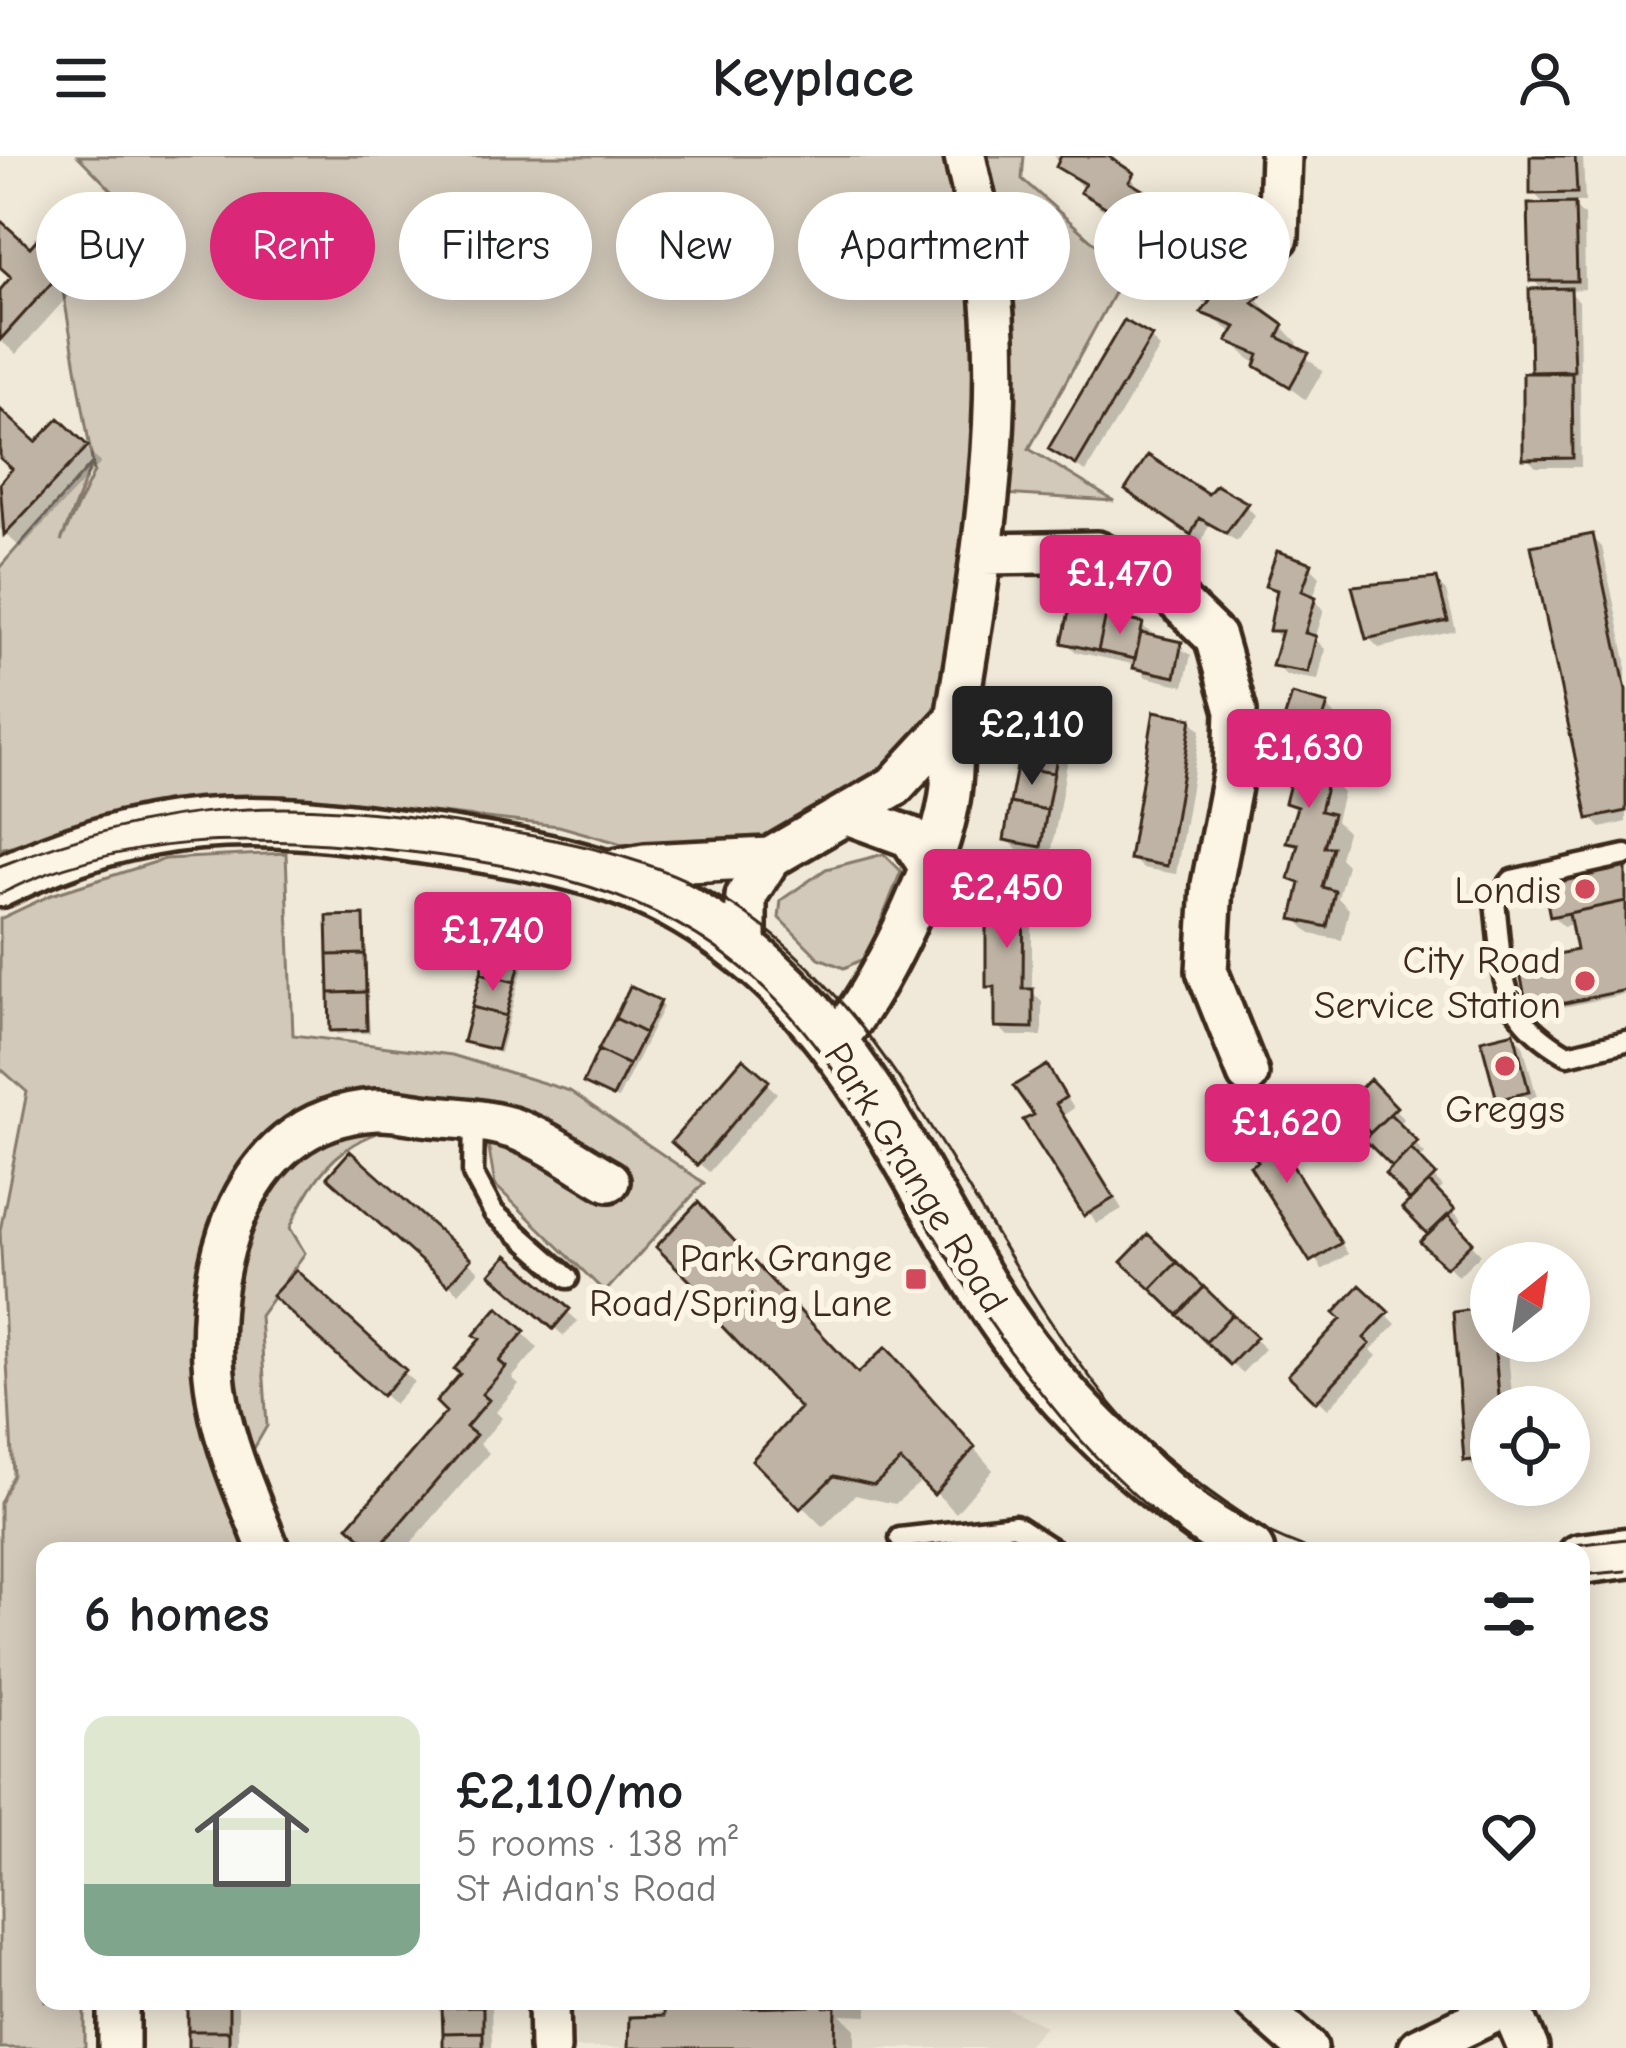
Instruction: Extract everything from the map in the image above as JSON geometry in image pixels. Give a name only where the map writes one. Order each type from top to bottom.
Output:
[{"type":"street","points":[[836,1040],[862,1007],[928,866],[949,803],[956,719],[982,554],[995,405],[988,264],[964,156]]},
{"type":"street","points":[[1280,192],[1281,156]]},
{"type":"street","points":[[982,554],[1097,552],[1158,582],[1215,637],[1236,711],[1235,751],[1212,885],[1207,971],[1248,1073]]},
{"type":"street","points":[[597,873],[644,863],[770,857],[894,786],[956,719]]},
{"type":"street","points":[[850,814],[910,838],[928,866]]},
{"type":"street","name":"Park Grange Road","points":[[0,882],[64,851],[179,823],[291,819],[517,852],[597,873],[686,911],[776,975],[836,1040],[1004,1320],[1102,1438],[1219,1542]]},
{"type":"street","points":[[746,955],[746,896],[770,857]]},
{"type":"street","points":[[265,1542],[218,1405],[212,1336],[219,1257],[243,1192],[282,1148],[327,1124],[374,1110],[474,1120],[515,1129],[609,1181]]},
{"type":"street","points":[[1590,1558],[1626,1553]]},
{"type":"street","points":[[119,2010],[119,2048]]},
{"type":"street","points":[[549,2010],[550,2048]]},
{"type":"street","points":[[1264,2010],[1306,2048]]},
{"type":"street","points":[[1419,2048],[1495,2010]]},
{"type":"street","points":[[1512,2010],[1528,2048]]},
{"type":"lane","points":[[1626,855],[1512,880],[1495,902],[1507,1003],[1534,1036],[1568,1054],[1626,1041]]},
{"type":"lane","points":[[474,1120],[473,1174],[494,1213],[568,1278]]},
{"type":"lane","points":[[900,1538],[1015,1525],[1041,1542]]},
{"type":"shaded area","points":[[78,156],[1024,156],[1022,179],[1037,192],[798,192],[798,300],[1070,300],[1070,221],[1094,243],[1094,300],[1110,300],[1029,449],[1114,501],[971,492],[950,715],[822,814],[684,875],[629,846],[559,826],[284,796],[155,806],[0,849],[0,567],[92,463],[61,541],[94,472],[65,300],[186,300],[186,192],[113,192]]},
{"type":"shaded area","points":[[286,853],[293,1035],[452,1055],[570,1091],[704,1183],[605,1292],[495,1185],[482,1109],[365,1138],[325,1169],[290,1228],[305,1253],[260,1316],[267,1426],[228,1493],[243,1542],[36,1542],[36,2010],[85,2010],[85,2048],[0,2048],[0,1503],[13,1475],[0,1231],[27,1092],[0,1068],[0,919],[51,895],[165,859]]},
{"type":"shaded area","points":[[884,854],[901,871],[867,957],[844,968],[819,958],[779,918],[781,900],[826,869]]},
{"type":"shaded area","points":[[574,2010],[1010,2010],[1045,2026],[1025,2048],[575,2048]]},
{"type":"building","points":[[1061,156],[1108,156],[1134,173],[1129,182],[1146,192],[1094,192],[1094,200],[1080,192],[1085,184],[1056,167]]},
{"type":"building","points":[[1530,156],[1575,156],[1577,193],[1530,194]]},
{"type":"building","points":[[1575,203],[1577,281],[1530,281],[1528,204]]},
{"type":"building","points":[[0,220],[30,247],[36,240],[36,300],[0,340],[0,290],[11,277],[0,267]]},
{"type":"building","points":[[1571,288],[1574,371],[1531,372],[1529,289]]},
{"type":"building","points":[[1256,300],[1253,303],[1284,325],[1278,337],[1309,353],[1290,387],[1255,366],[1259,355],[1227,341],[1236,327],[1201,313],[1210,301]]},
{"type":"building","points":[[1124,320],[1152,336],[1076,465],[1048,449]]},
{"type":"building","points":[[1523,373],[1572,373],[1573,458],[1523,459]]},
{"type":"building","points":[[0,409],[36,442],[59,418],[88,446],[4,535],[0,483],[12,469],[0,458]]},
{"type":"building","points":[[1148,455],[1208,494],[1216,485],[1248,503],[1226,533],[1199,518],[1191,535],[1125,490]]},
{"type":"building","points":[[1593,534],[1626,690],[1626,811],[1588,819],[1531,546]]},
{"type":"building","points":[[1277,551],[1312,563],[1302,591],[1316,597],[1305,633],[1316,636],[1308,672],[1272,666],[1282,631],[1269,631],[1277,590],[1265,586]]},
{"type":"building","points":[[1437,578],[1448,621],[1366,639],[1352,586]]},
{"type":"building","points":[[1070,607],[1106,615],[1098,651],[1062,643]]},
{"type":"building","points":[[1106,615],[1143,623],[1135,659],[1098,651]]},
{"type":"building","points":[[1141,633],[1182,642],[1175,677],[1133,668]]},
{"type":"building","points":[[1030,692],[1067,699],[1061,736],[1024,729]]},
{"type":"building","points":[[1292,694],[1328,704],[1318,734],[1327,737],[1316,769],[1329,775],[1320,811],[1333,814],[1324,847],[1333,847],[1322,887],[1335,891],[1327,927],[1292,919],[1300,883],[1289,879],[1298,844],[1286,842],[1297,807],[1285,803],[1294,768],[1284,764],[1294,730],[1282,726]]},
{"type":"building","points":[[1154,711],[1192,718],[1167,866],[1129,859]]},
{"type":"building","points":[[1024,729],[1061,736],[1054,773],[1017,767]]},
{"type":"building","points":[[1017,767],[1054,773],[1047,810],[1010,803]]},
{"type":"building","points":[[1010,803],[1047,810],[1041,847],[1004,840]]},
{"type":"building","name":"Londis","points":[[1626,858],[1626,901],[1550,917],[1542,876]]},
{"type":"building","points":[[986,875],[1024,875],[1023,989],[1033,989],[1033,1028],[995,1027],[995,987],[986,987]]},
{"type":"building","points":[[1626,901],[1626,990],[1528,1011],[1518,963],[1576,950],[1569,913]]},
{"type":"building","points":[[364,915],[365,954],[328,955],[327,916]]},
{"type":"building","points":[[491,936],[525,945],[515,982],[481,973]]},
{"type":"building","points":[[365,954],[366,992],[329,993],[328,955]]},
{"type":"building","points":[[481,973],[515,982],[506,1016],[472,1007]]},
{"type":"building","points":[[630,986],[661,1001],[645,1033],[615,1018]]},
{"type":"building","points":[[366,992],[367,1030],[330,1031],[329,993]]},
{"type":"building","points":[[472,1007],[506,1016],[497,1050],[463,1042]]},
{"type":"building","points":[[615,1018],[645,1033],[629,1065],[598,1050]]},
{"type":"building","name":"Greggs","points":[[1514,1032],[1529,1092],[1497,1100],[1481,1040]]},
{"type":"building","points":[[598,1050],[629,1065],[613,1097],[583,1083]]},
{"type":"building","points":[[743,1058],[769,1081],[697,1165],[671,1142]]},
{"type":"building","points":[[1047,1065],[1066,1097],[1056,1104],[1114,1198],[1084,1216],[1023,1120],[1034,1115],[1013,1086]]},
{"type":"building","points":[[1370,1079],[1397,1107],[1370,1133],[1343,1105]]},
{"type":"building","points":[[1272,1109],[1292,1140],[1281,1147],[1341,1243],[1310,1262],[1250,1166],[1258,1162],[1238,1130]]},
{"type":"building","points":[[1390,1114],[1418,1142],[1392,1167],[1364,1139]]},
{"type":"building","points":[[1411,1149],[1436,1175],[1410,1201],[1385,1174]]},
{"type":"building","points":[[350,1151],[471,1259],[448,1285],[327,1177]]},
{"type":"building","points":[[1429,1182],[1455,1209],[1428,1235],[1402,1208]]},
{"type":"building","points":[[698,1202],[858,1373],[886,1347],[975,1447],[934,1495],[901,1461],[874,1485],[834,1476],[800,1509],[752,1460],[800,1408],[714,1318],[721,1312],[656,1247]]},
{"type":"building","points":[[1448,1215],[1473,1242],[1446,1268],[1420,1242]]},
{"type":"building","points":[[1148,1234],[1177,1262],[1151,1289],[1121,1262]]},
{"type":"building","points":[[507,1255],[570,1309],[553,1329],[490,1274]]},
{"type":"building","points":[[1177,1262],[1204,1287],[1178,1315],[1151,1289]]},
{"type":"building","points":[[296,1270],[406,1370],[382,1396],[272,1296]]},
{"type":"building","points":[[1360,1285],[1389,1312],[1364,1338],[1370,1344],[1316,1402],[1288,1375],[1341,1319],[1334,1313]]},
{"type":"building","points":[[1204,1287],[1232,1314],[1206,1342],[1178,1315]]},
{"type":"building","points":[[498,1307],[525,1331],[499,1361],[506,1367],[482,1394],[489,1400],[466,1427],[476,1435],[384,1542],[366,1542],[348,1526],[446,1412],[436,1402],[460,1374],[454,1369],[480,1339],[474,1335]]},
{"type":"building","points":[[1470,1310],[1470,1362],[1496,1362],[1498,1386],[1470,1386],[1470,1460],[1464,1461],[1453,1312]]},
{"type":"building","points":[[1232,1314],[1257,1337],[1230,1365],[1206,1342]]},
{"type":"building","points":[[188,2010],[229,2010],[229,2031],[188,2031]]},
{"type":"building","points":[[442,2010],[483,2010],[483,2032],[443,2033]]},
{"type":"building","points":[[663,2010],[836,2010],[835,2048],[628,2048],[629,2017],[663,2016]]},
{"type":"building","points":[[188,2031],[229,2031],[229,2048],[188,2048]]},
{"type":"building","points":[[483,2032],[483,2048],[443,2048],[443,2033]]},
{"type":"tram line","points":[[0,866],[117,828],[228,810],[283,808],[399,815],[531,836],[634,860],[698,886],[729,903],[812,971],[883,1055],[1066,1344],[1135,1431],[1216,1502],[1296,1542]]},
{"type":"tram line","points":[[0,894],[46,874],[140,849],[235,841],[333,844],[474,860],[566,880],[653,911],[694,933],[762,986],[813,1043],[976,1301],[1078,1438],[1160,1517],[1193,1542]]},
{"type":"tram line","points":[[1590,1543],[1626,1539]]},
{"type":"tram line","points":[[1590,1574],[1626,1571]]},
{"type":"place","name":"Londis","points":[[1585,889]]},
{"type":"place","name":"City Road Service Station","points":[[1585,981]]},
{"type":"place","name":"Greggs","points":[[1505,1066]]},
{"type":"place","name":"Park Grange Road/Spring Lane","points":[[916,1279]]}]
